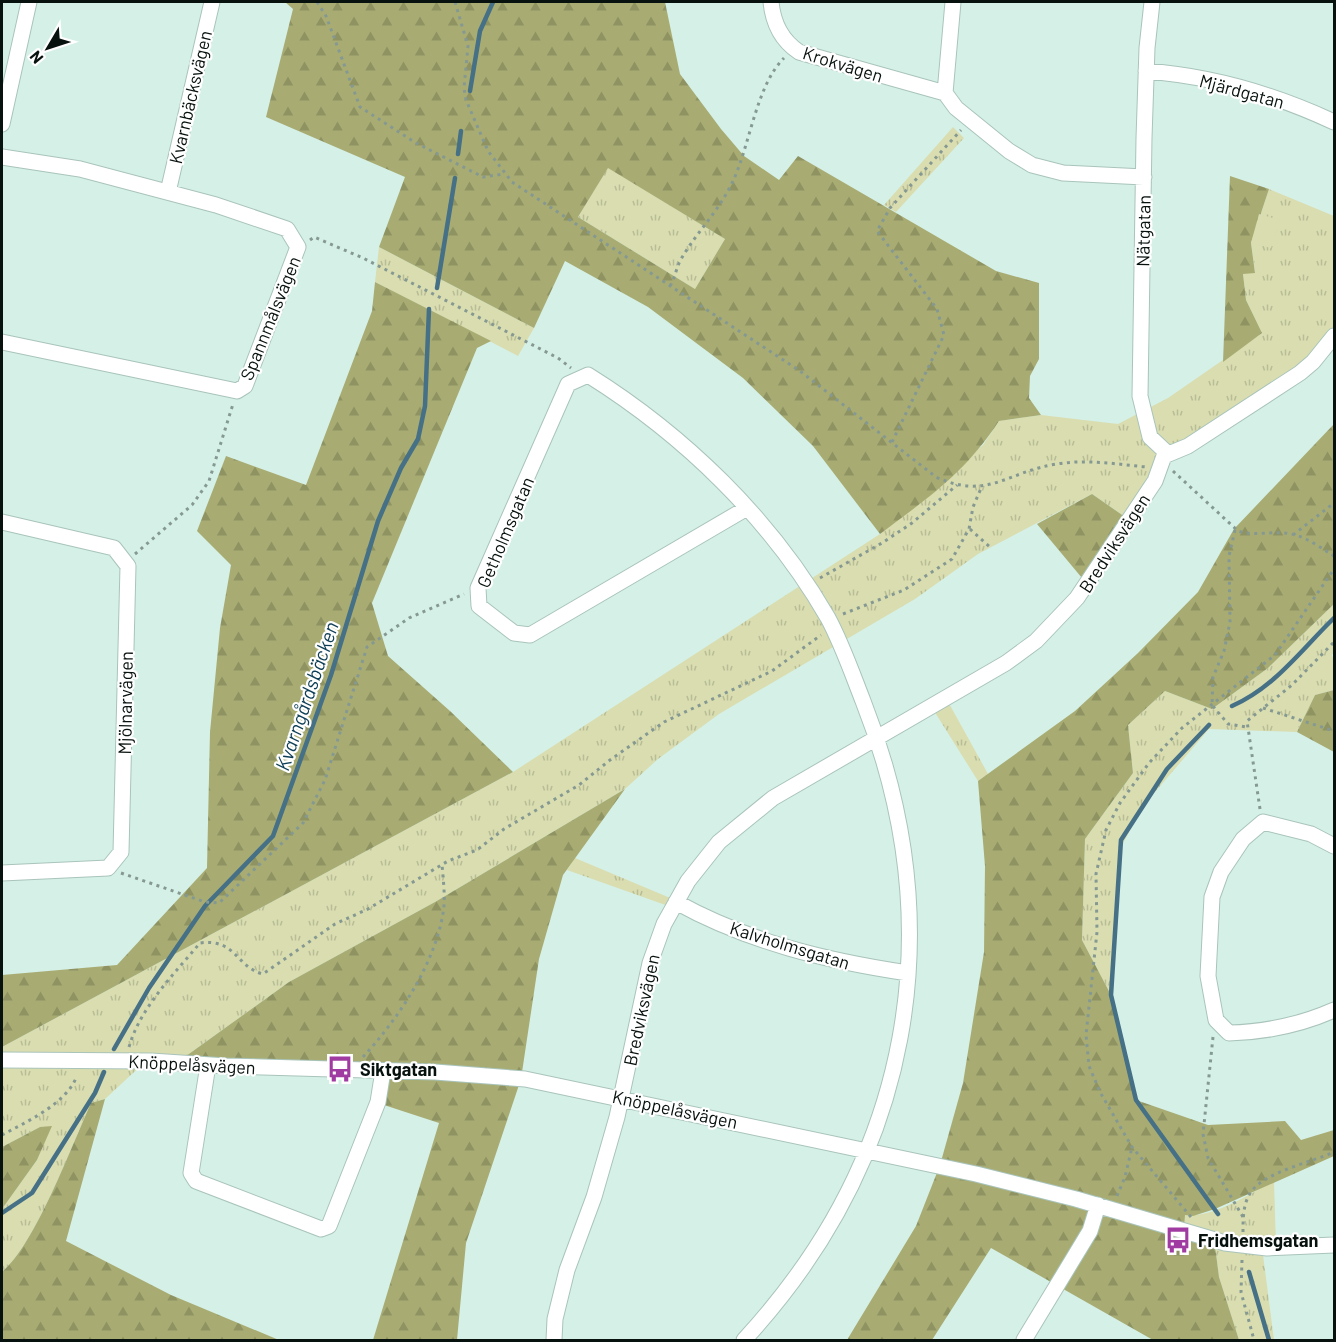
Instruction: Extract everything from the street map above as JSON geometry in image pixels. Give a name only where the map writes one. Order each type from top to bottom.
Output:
[{"type":"street","points":[[2,124],[29,2]]},
{"type":"street","name":"Kvarnbäcksvägen","points":[[168,192],[212,2]]},
{"type":"street","name":"Krokvägen","points":[[771,2],[777,30],[794,49],[812,58],[945,93]]},
{"type":"street","points":[[953,2],[945,93],[956,108],[1009,151],[1032,165],[1063,173],[1144,177]]},
{"type":"street","name":"Nätgatan","points":[[1152,2],[1146,71],[1141,406],[1150,437],[1167,453]]},
{"type":"street","name":"Mjärdgatan","points":[[1146,71],[1207,80],[1246,89],[1335,122]]},
{"type":"street","name":"Spannmålsvägen","points":[[2,157],[80,169],[168,192],[287,229],[298,248],[245,386],[237,391],[2,342]]},
{"type":"street","points":[[1167,453],[1188,446],[1300,373],[1313,362],[1335,336]]},
{"type":"street","points":[[580,379],[588,375],[633,403],[678,439],[747,508],[808,586],[832,626],[877,738],[893,789],[904,847],[910,914],[908,973],[903,1019],[891,1076],[867,1150],[844,1200],[818,1247],[785,1294],[744,1341]]},
{"type":"street","name":"Getholmsgatan","points":[[580,379],[568,384],[478,588],[479,606],[514,633],[530,634],[747,508]]},
{"type":"street","name":"Bredviksvägen","points":[[554,1341],[555,1319],[564,1281],[597,1188],[621,1098],[650,963],[676,902],[703,861],[745,818],[773,798],[1006,663],[1050,628],[1089,582],[1155,480],[1167,453]]},
{"type":"street","points":[[2,522],[114,548],[128,566]]},
{"type":"street","name":"Mjölnarvägen","points":[[108,868],[121,852],[128,566]]},
{"type":"street","points":[[1335,846],[1311,834],[1263,822],[1243,839],[1221,872],[1212,897],[1208,976],[1216,1020],[1229,1033],[1262,1032],[1297,1025],[1335,1010]]},
{"type":"street","points":[[2,873],[108,868]]},
{"type":"street","name":"Kalvholmsgatan","points":[[676,902],[735,930],[786,948],[842,963],[908,973]]},
{"type":"street","name":"Knöppelåsvägen","points":[[2,1060],[123,1060],[525,1079],[867,1150],[1098,1205],[1204,1238],[1242,1246],[1279,1248],[1335,1245]]},
{"type":"street","points":[[208,1065],[191,1173],[196,1181],[321,1229],[329,1226],[374,1112],[384,1071]]},
{"type":"street","points":[[1024,1341],[1090,1231],[1098,1205]]},
{"type":"path","points":[[317,2],[326,16],[360,107],[416,143],[483,177],[504,174]]},
{"type":"path","points":[[455,2],[468,46],[464,88],[466,100],[478,131],[504,174],[537,200],[800,371],[936,477],[957,485],[982,486],[1048,466],[1074,462],[1160,468],[1177,473],[1235,530],[1251,534],[1293,534],[1335,556]]},
{"type":"path","points":[[670,286],[680,261],[717,211],[732,184],[744,156],[765,90],[777,65],[794,49]]},
{"type":"path","points":[[892,443],[944,334],[937,309],[877,231],[890,208],[970,119]]},
{"type":"path","points":[[298,248],[314,237],[363,258],[558,358],[580,379]]},
{"type":"path","points":[[128,566],[131,557],[192,505],[209,482],[237,391]]},
{"type":"path","points":[[808,586],[912,523],[957,485]]},
{"type":"path","points":[[123,1060],[133,1032],[167,979],[200,943],[209,942],[228,948],[246,966],[263,974],[335,924],[399,891],[442,864],[477,850],[504,829],[579,785],[610,759],[664,722],[772,671],[803,651],[832,626],[843,613],[904,590],[936,571],[952,559],[969,529],[973,507],[982,486]]},
{"type":"path","points":[[1293,534],[1335,503]]},
{"type":"path","points":[[969,529],[991,548]]},
{"type":"path","points":[[1235,530],[1229,556],[1230,622],[1224,651],[1214,677],[1212,705],[1228,724],[1246,727]]},
{"type":"path","points":[[1192,1218],[1132,1147],[1089,1066],[1086,1035],[1097,932],[1096,874],[1106,830],[1120,803],[1149,763],[1182,728],[1275,655],[1335,569]]},
{"type":"path","points":[[108,868],[140,882],[177,891],[205,902],[219,903],[303,823],[325,780],[366,647],[409,618],[478,588]]},
{"type":"path","points":[[1263,822],[1246,727],[1250,718],[1292,685],[1335,642]]},
{"type":"path","points":[[1263,708],[1335,731]]},
{"type":"path","points":[[360,1060],[384,1034],[408,1000],[436,938],[444,906],[442,864]]},
{"type":"path","points":[[1216,1020],[1203,1134],[1208,1158],[1243,1218]]},
{"type":"path","points":[[2,1135],[32,1119],[72,1089],[84,1060]]},
{"type":"path","points":[[1115,1200],[1125,1177],[1132,1147]]},
{"type":"path","points":[[1254,1341],[1241,1292],[1243,1218],[1246,1201],[1255,1186],[1285,1171],[1335,1152]]},
{"type":"green space","points":[[285,2],[665,2],[680,74],[744,156],[779,180],[798,156],[996,271],[1039,283],[1039,359],[1030,376],[1029,398],[1041,415],[999,421],[973,456],[945,484],[880,534],[813,446],[743,378],[648,307],[565,261],[534,328],[379,247],[405,177],[266,117],[293,9]],"holes":[[[608,168],[725,239],[695,289],[578,217]]]},
{"type":"green space","points":[[953,127],[964,138],[896,212],[884,205]]},
{"type":"green space","points":[[608,167],[725,239],[695,289],[578,217]]},
{"type":"green space","points":[[1230,176],[1269,189],[1251,243],[1255,273],[1243,274],[1246,300],[1262,333],[1223,362]]},
{"type":"green space","points":[[1269,189],[1334,216],[1334,335],[1312,361],[1178,449],[1128,519],[1092,494],[978,554],[915,599],[719,714],[658,759],[625,789],[435,902],[289,982],[175,1064],[146,1061],[105,1099],[91,1103],[40,1218],[15,1259],[2,1272],[2,1209],[37,1160],[51,1127],[40,1127],[2,1147],[2,1047],[513,772],[880,534],[983,445],[999,421],[1041,415],[1118,424],[1168,398],[1262,333],[1246,300],[1243,273],[1255,272],[1251,243]]},
{"type":"green space","points":[[1259,214],[1280,220],[1271,248],[1251,243]]},
{"type":"green space","points":[[379,247],[534,328],[518,356],[375,282]]},
{"type":"green space","points":[[375,282],[491,341],[477,348],[372,603],[388,656],[450,711],[513,772],[2,1047],[2,975],[117,965],[207,868],[210,732],[220,628],[231,565],[197,531],[226,456],[306,485],[372,311]]},
{"type":"green space","points":[[1334,424],[1334,604],[1268,668],[1212,709],[1165,691],[1128,725],[1133,773],[1085,839],[1082,940],[1111,995],[1136,1100],[1208,1125],[1285,1121],[1301,1140],[1334,1130],[1334,1156],[1215,1209],[1193,1216],[1185,1215],[1184,1229],[1214,1238],[1219,1277],[1239,1340],[1153,1340],[991,1248],[932,1340],[847,1340],[916,1226],[940,1165],[963,1083],[984,952],[985,866],[978,781],[1075,711],[1138,653],[1198,592],[1234,529]]},
{"type":"green space","points":[[1092,494],[1128,519],[1087,584],[1037,524]]},
{"type":"green space","points":[[1334,604],[1334,652],[1332,655],[1334,690],[1315,695],[1297,732],[1209,729],[1143,806],[1120,849],[1111,995],[1082,940],[1085,839],[1133,773],[1128,725],[1165,691],[1212,709],[1268,668]]},
{"type":"green space","points":[[1334,690],[1334,752],[1297,732],[1315,695]]},
{"type":"green space","points":[[946,698],[988,774],[978,781],[931,706]]},
{"type":"green space","points":[[625,789],[563,875],[539,959],[521,1079],[466,1243],[457,1340],[373,1340],[439,1123],[384,1105],[385,1071],[175,1064],[289,982],[435,902]]},
{"type":"green space","points":[[575,858],[675,900],[671,907],[567,870]]},
{"type":"green space","points":[[105,1099],[66,1241],[171,1295],[279,1340],[2,1340],[2,1272],[15,1259],[40,1218],[91,1103]]},
{"type":"green space","points":[[52,1126],[37,1160],[2,1209],[2,1147],[40,1127]]},
{"type":"green space","points":[[1274,1181],[1276,1246],[1262,1247],[1274,1340],[1239,1340],[1219,1277],[1214,1238],[1184,1229],[1185,1215],[1208,1213],[1219,1209]]},
{"type":"waterway","points":[[470,91],[480,31],[493,2]]},
{"type":"waterway","points":[[458,154],[461,131]]},
{"type":"waterway","points":[[437,288],[455,178]]},
{"type":"waterway","name":"Kvarngårdsbäcken","points":[[114,1049],[149,988],[205,906],[273,836],[331,675],[378,521],[401,468],[418,439],[425,406],[429,309]]},
{"type":"waterway","points":[[1232,706],[1261,689],[1287,667],[1334,618]]},
{"type":"waterway","points":[[1209,725],[1167,769],[1121,840],[1111,995],[1136,1100],[1218,1214]]},
{"type":"waterway","name":"Kvarngårdsbäcken","points":[[2,1213],[32,1193],[95,1093],[104,1072]]},
{"type":"waterway","points":[[1249,1272],[1269,1340]]},
{"type":"place","name":"Siktgatan","points":[[340,1069]]},
{"type":"place","name":"Fridhemsgatan","points":[[1178,1240]]}]
